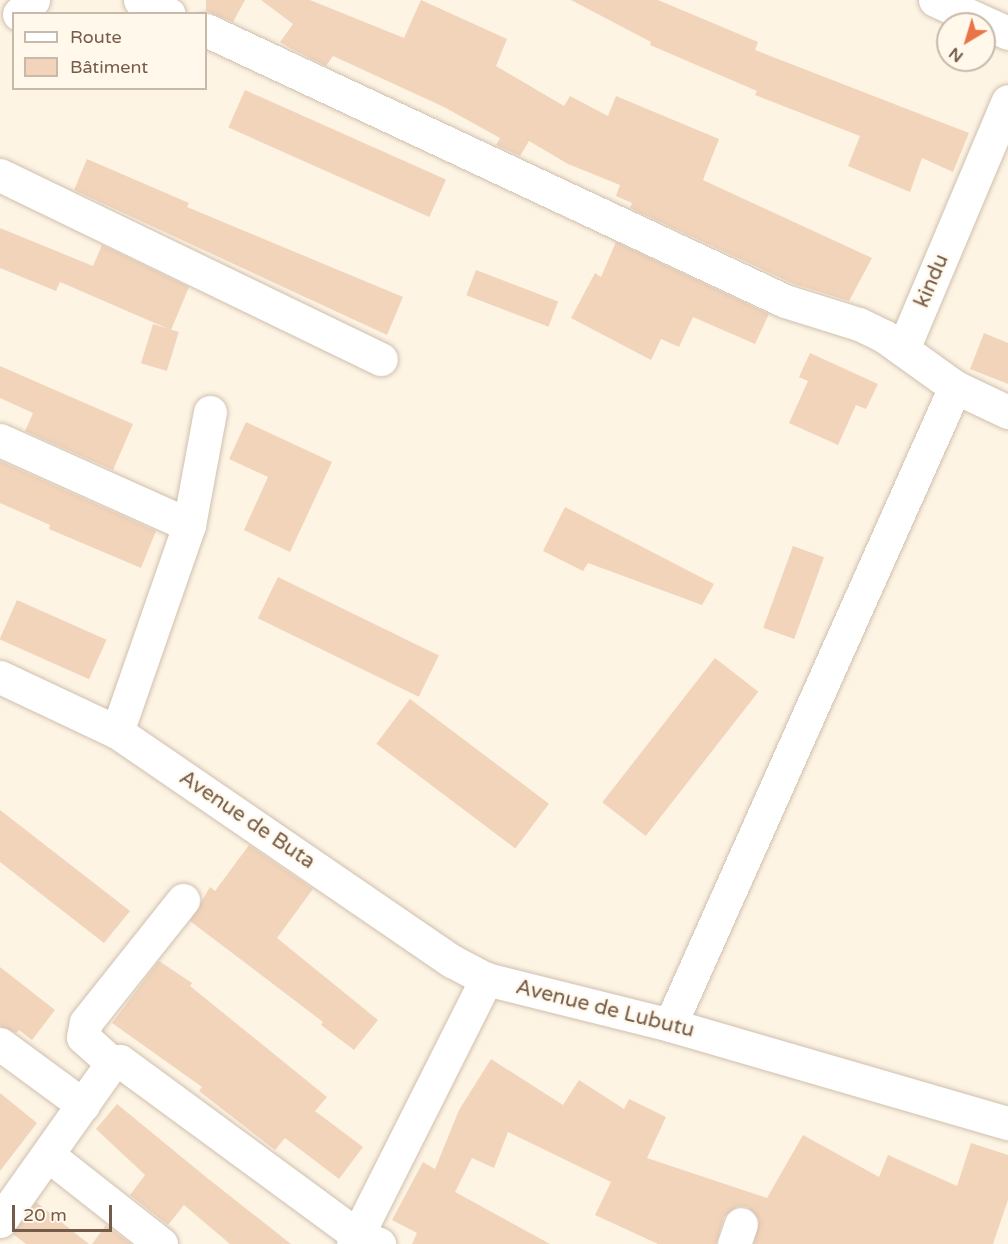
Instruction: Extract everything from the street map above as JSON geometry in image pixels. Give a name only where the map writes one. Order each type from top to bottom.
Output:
[{"type":"street","points":[[21,12],[33,0]]},
{"type":"street","points":[[140,0],[165,12]]},
{"type":"street","points":[[938,1],[1008,33]]},
{"type":"street","points":[[0,32],[12,21]]},
{"type":"street","points":[[207,30],[785,301],[859,324],[903,349],[955,387],[1008,412]]},
{"type":"street","name":"kindu","points":[[903,349],[1008,100]]},
{"type":"street","points":[[0,175],[381,359]]},
{"type":"street","points":[[670,1025],[955,387]]},
{"type":"street","points":[[117,732],[189,525],[210,412]]},
{"type":"street","points":[[0,440],[189,525]]},
{"type":"street","name":"Avenue de Buta","points":[[0,677],[117,732],[452,961],[486,979]]},
{"type":"street","points":[[183,900],[86,1022],[83,1037],[112,1063],[128,1064],[363,1241]]},
{"type":"street","name":"Avenue de Lubutu","points":[[363,1241],[486,979],[670,1025],[1008,1123]]},
{"type":"street","points":[[0,1044],[82,1106]]},
{"type":"street","points":[[0,1221],[112,1063]]},
{"type":"street","points":[[48,1155],[161,1244]]},
{"type":"building","points":[[206,0],[245,0],[233,22],[206,11]]},
{"type":"building","points":[[261,0],[310,0],[404,38],[421,0],[507,39],[496,66],[564,106],[570,96],[608,116],[616,96],[719,139],[703,180],[872,258],[849,301],[794,284],[630,208],[632,203],[616,196],[620,185],[568,164],[529,141],[520,156],[496,145],[500,138],[444,107],[333,56],[326,66],[290,48],[280,42],[293,24]]},
{"type":"building","points":[[571,0],[658,0],[758,42],[755,50],[969,133],[953,172],[922,158],[910,192],[848,166],[860,136],[755,95],[757,91],[650,45],[651,42]]},
{"type":"building","points":[[245,90],[446,179],[429,217],[228,127]]},
{"type":"building","points":[[87,159],[189,203],[187,207],[403,297],[387,335],[74,190]]},
{"type":"building","points":[[0,228],[93,266],[102,245],[189,287],[171,330],[60,282],[56,291],[0,268]]},
{"type":"building","points":[[616,242],[769,314],[755,344],[693,317],[679,347],[661,339],[651,360],[571,318],[595,273],[601,277]]},
{"type":"building","points":[[476,270],[558,302],[548,327],[466,295]]},
{"type":"building","points":[[153,324],[179,332],[167,371],[141,363]]},
{"type":"building","points":[[984,333],[1008,343],[1008,384],[970,369]]},
{"type":"building","points":[[810,353],[878,384],[866,409],[856,405],[838,445],[789,423],[808,381],[799,377]]},
{"type":"building","points":[[0,366],[133,424],[113,470],[25,431],[33,413],[0,398]]},
{"type":"building","points":[[246,422],[332,462],[290,552],[244,530],[268,477],[229,459]]},
{"type":"building","points":[[0,461],[156,531],[141,568],[49,529],[50,525],[0,503]]},
{"type":"building","points":[[565,507],[714,584],[702,605],[588,563],[583,571],[543,551]]},
{"type":"building","points":[[793,546],[824,557],[794,639],[763,628]]},
{"type":"building","points":[[278,577],[439,655],[419,697],[258,618]]},
{"type":"building","points":[[17,600],[107,640],[89,679],[0,640]]},
{"type":"building","points":[[715,658],[758,692],[646,836],[602,802]]},
{"type":"building","points":[[410,699],[549,804],[515,848],[376,744]]},
{"type":"building","points":[[0,810],[130,911],[104,943],[0,862]]},
{"type":"building","points":[[249,845],[313,889],[277,938],[378,1020],[354,1050],[321,1025],[323,1022],[190,921],[210,887],[215,891]]},
{"type":"building","points":[[159,961],[192,983],[190,986],[327,1097],[315,1111],[363,1147],[339,1179],[285,1138],[275,1150],[199,1091],[202,1087],[112,1023]]},
{"type":"building","points":[[0,967],[55,1010],[32,1040],[19,1030],[16,1033],[0,1026]]},
{"type":"building","points":[[491,1059],[563,1105],[579,1080],[624,1109],[629,1099],[666,1117],[647,1158],[767,1198],[803,1135],[879,1177],[888,1155],[957,1186],[971,1143],[1008,1155],[1008,1200],[993,1244],[754,1244],[759,1220],[748,1207],[738,1206],[724,1217],[716,1244],[658,1244],[595,1215],[611,1182],[508,1132],[494,1168],[472,1158],[455,1192],[550,1244],[412,1244],[417,1233],[392,1220],[423,1162],[435,1169],[459,1110]]},
{"type":"building","points":[[0,1093],[37,1123],[0,1171]]},
{"type":"building","points":[[117,1104],[291,1244],[230,1244],[184,1205],[168,1225],[130,1195],[145,1175],[96,1129]]},
{"type":"building","points":[[36,1202],[89,1244],[26,1244],[13,1234]]},
{"type":"building","points":[[106,1225],[131,1244],[92,1244]]}]
